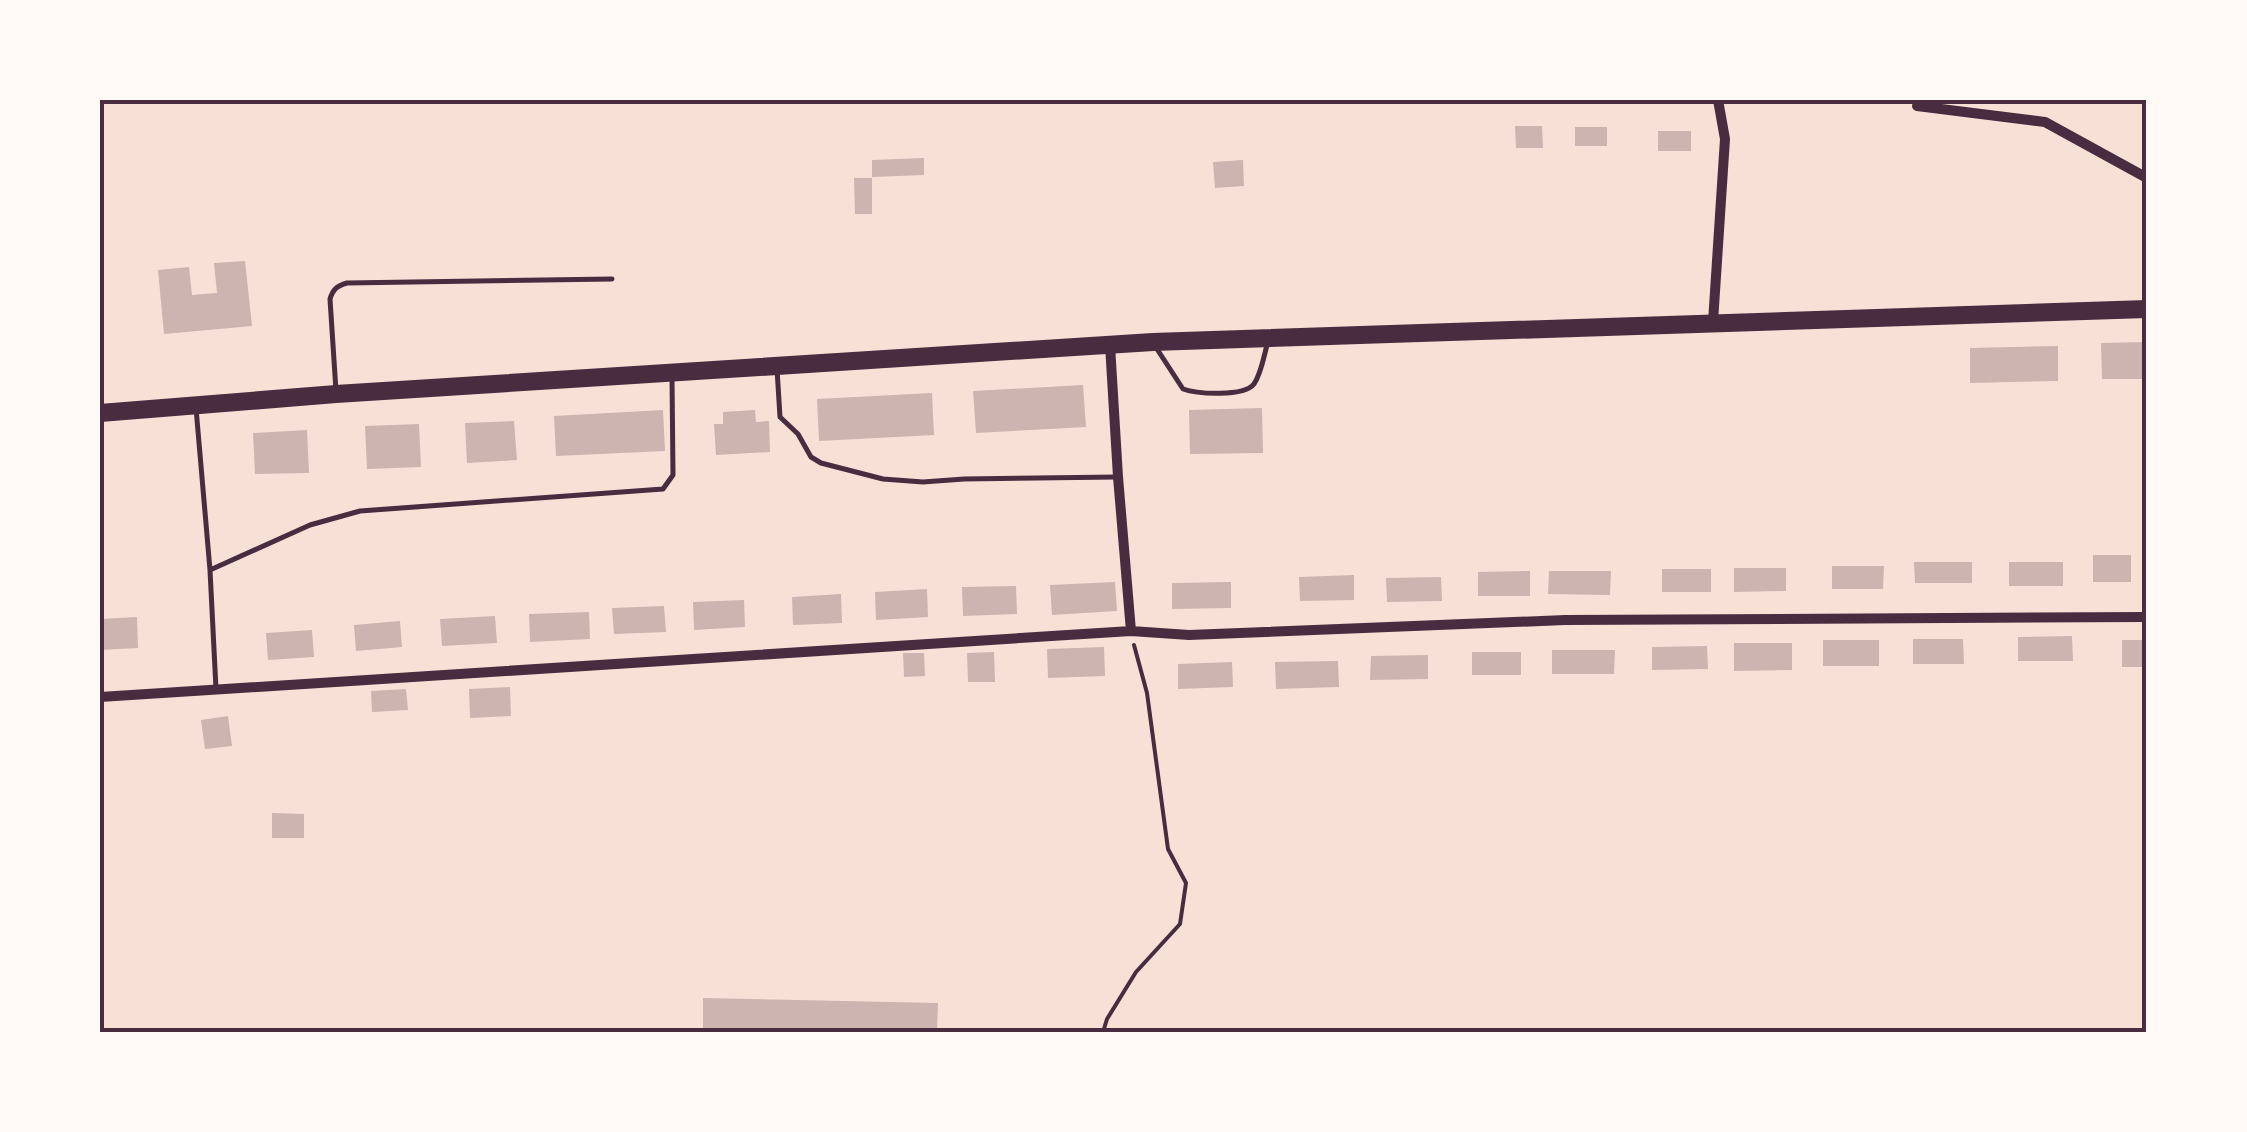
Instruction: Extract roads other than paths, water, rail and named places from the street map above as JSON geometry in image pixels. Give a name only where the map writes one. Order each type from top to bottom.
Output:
[{"type":"highway","points":[[100,412],[1153,342],[2147,309]]},
{"type":"street","points":[[1713,322],[1725,138],[1718,100]]},
{"type":"street","points":[[1917,106],[2045,122],[2147,178]]},
{"type":"street","points":[[1110,346],[1130,631]]},
{"type":"street","points":[[100,697],[1130,631],[1190,635],[1565,620],[2147,617]]},
{"type":"lane","points":[[336,394],[330,299],[338,285],[612,280]]},
{"type":"lane","points":[[1153,342],[1182,389],[1197,394],[1246,390],[1255,383],[1270,337]]},
{"type":"lane","points":[[776,366],[780,417],[798,434],[811,457],[821,463],[883,479],[923,482],[1118,477]]},
{"type":"lane","points":[[210,570],[310,524],[360,511],[664,489],[673,476],[672,373]]},
{"type":"lane","points":[[196,405],[216,689]]}]
